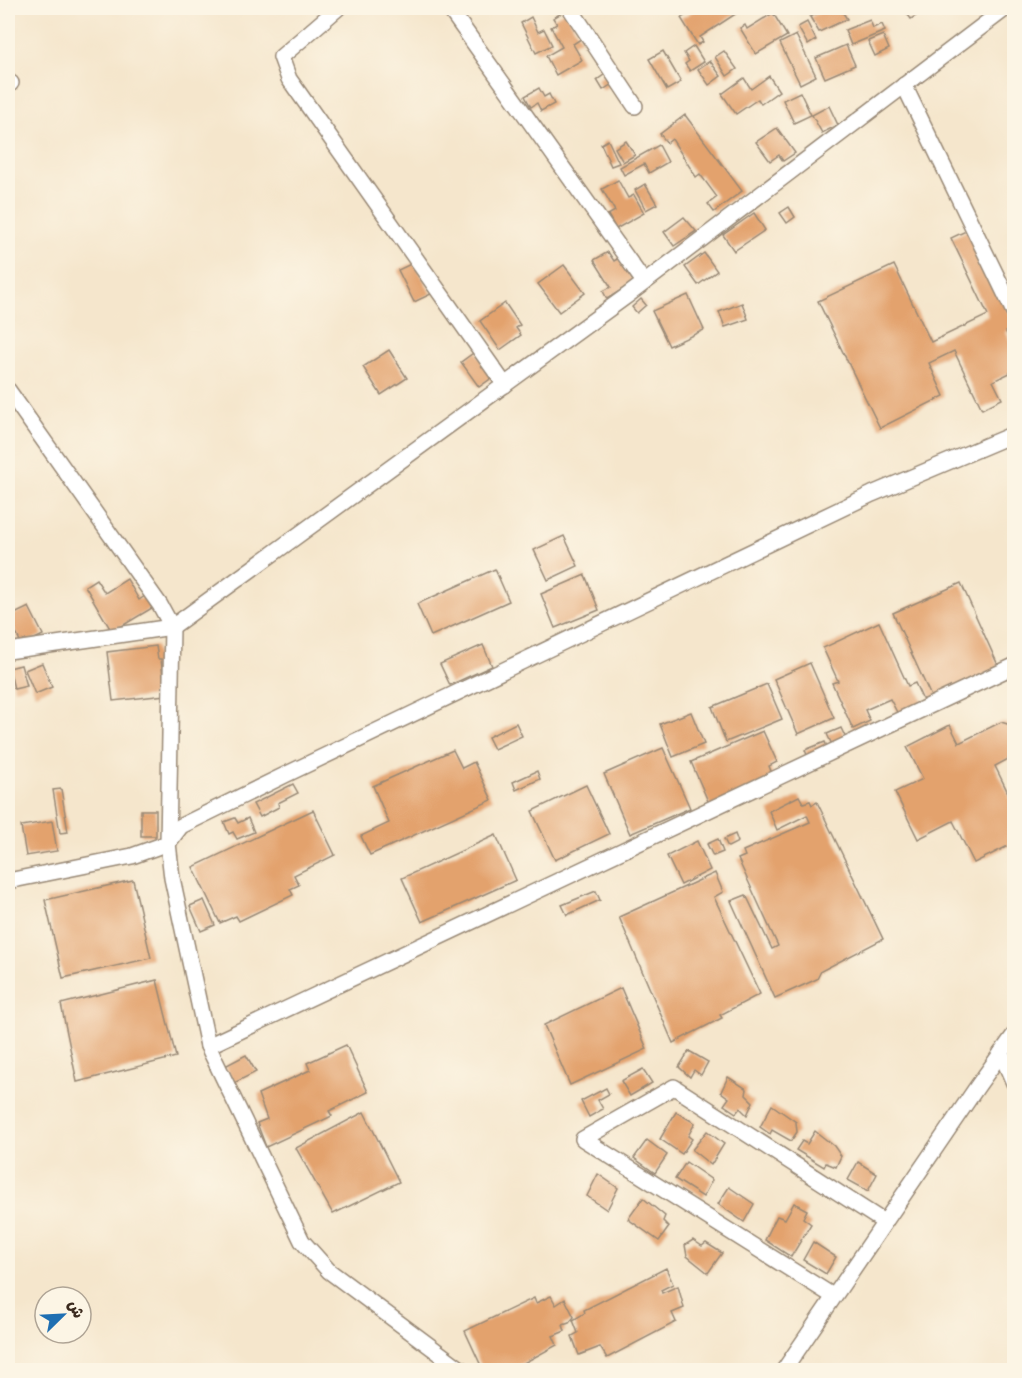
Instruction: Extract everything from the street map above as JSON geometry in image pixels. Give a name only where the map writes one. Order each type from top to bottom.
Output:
[{"type":"street","points":[[338,8],[280,57],[289,79],[505,385]]},
{"type":"street","points":[[449,8],[644,282]]},
{"type":"street","points":[[570,8],[635,106]]},
{"type":"street","points":[[8,651],[172,627],[644,282],[1006,8]]},
{"type":"street","points":[[904,85],[1014,312]]},
{"type":"street","points":[[8,390],[160,605],[172,627],[168,843],[172,878],[208,1046],[302,1241],[329,1271],[462,1371]]},
{"type":"street","points":[[8,881],[132,856],[168,843],[180,826],[276,779],[872,494],[1014,434]]},
{"type":"street","points":[[208,1046],[1014,666]]},
{"type":"street","points":[[784,1371],[833,1296],[1014,1035]]},
{"type":"street","points":[[1001,1053],[1014,1083]]},
{"type":"street","points":[[833,1296],[583,1140],[674,1087],[884,1222]]},
{"type":"building","points":[[698,8],[734,8],[737,13],[700,37],[703,42],[698,45],[681,18]]},
{"type":"building","points":[[817,8],[840,8],[847,19],[819,32],[810,17],[820,12]]},
{"type":"building","points":[[903,8],[919,8],[922,12],[911,19]]},
{"type":"building","points":[[565,11],[581,39],[573,44],[582,60],[556,75],[546,56],[562,47],[551,27],[557,24],[553,18]]},
{"type":"building","points":[[773,13],[787,36],[756,54],[740,28],[745,25],[747,29]]},
{"type":"building","points":[[531,17],[538,32],[544,29],[552,45],[536,53],[521,23]]},
{"type":"building","points":[[870,20],[873,28],[882,24],[885,31],[851,45],[845,30]]},
{"type":"building","points":[[807,22],[816,40],[808,45],[798,27]]},
{"type":"building","points":[[796,35],[816,76],[800,84],[780,43]]},
{"type":"building","points":[[883,35],[889,49],[875,56],[868,41]]},
{"type":"building","points":[[846,45],[855,65],[825,78],[816,58]]},
{"type":"building","points":[[694,46],[704,62],[690,71],[685,64],[689,61],[684,53]]},
{"type":"building","points":[[663,51],[681,82],[667,90],[649,59]]},
{"type":"building","points":[[724,51],[737,69],[727,76],[715,57]]},
{"type":"building","points":[[710,61],[721,76],[709,85],[698,69]]},
{"type":"building","points":[[608,72],[615,82],[603,90],[597,80]]},
{"type":"building","points":[[769,76],[779,91],[761,104],[758,99],[736,114],[722,94],[744,78],[751,89]]},
{"type":"building","points":[[539,88],[544,97],[549,94],[554,104],[541,111],[537,103],[531,107],[525,96]]},
{"type":"building","points":[[800,92],[811,115],[794,123],[783,100]]},
{"type":"building","points":[[829,106],[838,125],[822,133],[812,115]]},
{"type":"building","points":[[685,115],[742,191],[714,212],[708,204],[717,197],[700,174],[696,177],[672,139],[667,143],[660,134]]},
{"type":"building","points":[[777,128],[795,153],[783,161],[779,155],[770,161],[756,142]]},
{"type":"building","points":[[608,140],[619,163],[611,166],[601,144]]},
{"type":"building","points":[[626,141],[635,155],[623,162],[615,148]]},
{"type":"building","points":[[659,145],[668,162],[649,173],[644,164],[624,175],[620,167]]},
{"type":"building","points":[[618,180],[628,198],[634,195],[644,213],[616,229],[608,215],[615,211],[602,189]]},
{"type":"building","points":[[645,184],[657,204],[646,210],[635,190]]},
{"type":"building","points":[[789,207],[795,217],[787,223],[780,213]]},
{"type":"building","points":[[754,213],[765,230],[734,251],[723,235]]},
{"type":"building","points":[[684,217],[696,231],[674,246],[664,232]]},
{"type":"building","points":[[970,229],[1014,322],[1014,328],[1006,332],[1014,349],[1014,371],[993,381],[1002,399],[982,409],[954,351],[929,363],[944,396],[880,428],[818,301],[894,265],[931,342],[988,315],[951,238]]},
{"type":"building","points":[[608,252],[614,261],[619,258],[634,282],[607,299],[603,291],[611,287],[594,260]]},
{"type":"building","points":[[704,253],[717,271],[698,285],[685,267]]},
{"type":"building","points":[[415,262],[431,294],[414,302],[398,270]]},
{"type":"building","points":[[564,265],[585,293],[559,312],[538,284]]},
{"type":"building","points":[[688,295],[704,330],[669,346],[652,311]]},
{"type":"building","points":[[641,299],[646,305],[637,313],[632,307]]},
{"type":"building","points":[[505,303],[520,325],[516,328],[521,335],[500,350],[480,321]]},
{"type":"building","points":[[742,303],[748,319],[725,327],[719,312]]},
{"type":"building","points":[[389,350],[407,378],[381,395],[363,367]]},
{"type":"building","points":[[476,351],[493,377],[479,387],[461,362]]},
{"type":"building","points":[[564,536],[578,566],[548,580],[534,550]]},
{"type":"building","points":[[495,569],[509,601],[431,636],[417,604]]},
{"type":"building","points":[[585,575],[599,610],[555,628],[541,594]]},
{"type":"building","points":[[96,579],[105,593],[127,579],[139,600],[145,596],[152,608],[112,632],[85,586]]},
{"type":"building","points":[[961,583],[1001,672],[934,703],[893,613]]},
{"type":"building","points":[[29,607],[43,635],[22,645],[8,617]]},
{"type":"building","points":[[879,622],[908,686],[915,683],[925,705],[899,716],[890,699],[865,710],[870,721],[853,729],[832,683],[838,681],[823,648]]},
{"type":"building","points":[[483,645],[492,666],[450,685],[440,664]]},
{"type":"building","points":[[156,646],[158,659],[161,659],[165,695],[113,701],[107,652]]},
{"type":"building","points":[[42,663],[52,687],[35,694],[25,670]]},
{"type":"building","points":[[810,663],[834,718],[798,734],[774,679]]},
{"type":"building","points":[[21,665],[27,686],[14,689],[9,668]]},
{"type":"building","points":[[767,684],[782,719],[726,742],[712,707]]},
{"type":"building","points":[[691,712],[704,744],[673,757],[660,724]]},
{"type":"building","points":[[1001,722],[1014,726],[1014,756],[995,766],[1014,805],[1014,843],[974,863],[953,821],[918,839],[895,792],[923,779],[907,747],[950,725],[959,743]]},
{"type":"building","points":[[516,723],[522,736],[494,749],[488,737]]},
{"type":"building","points":[[841,728],[848,743],[834,749],[827,734]]},
{"type":"building","points":[[763,731],[777,762],[769,766],[774,779],[711,808],[691,762]]},
{"type":"building","points":[[825,742],[829,751],[809,760],[805,750]]},
{"type":"building","points":[[663,748],[690,808],[630,834],[604,774]]},
{"type":"building","points":[[453,750],[462,768],[474,762],[492,800],[370,855],[361,836],[389,823],[373,786]]},
{"type":"building","points":[[537,771],[540,779],[516,790],[513,782]]},
{"type":"building","points":[[293,784],[298,793],[278,803],[279,807],[260,817],[253,804]]},
{"type":"building","points":[[586,785],[609,834],[555,860],[532,811]]},
{"type":"building","points":[[61,789],[68,832],[60,833],[53,790]]},
{"type":"building","points":[[799,796],[803,803],[810,801],[812,805],[817,802],[883,939],[821,971],[817,979],[775,998],[731,901],[746,895],[772,949],[778,946],[738,859],[745,856],[743,851],[810,822],[807,815],[777,830],[769,811]]},
{"type":"building","points":[[141,810],[156,810],[156,836],[141,836]]},
{"type":"building","points":[[313,810],[335,855],[294,875],[299,885],[290,889],[293,895],[239,921],[236,916],[220,923],[193,867]]},
{"type":"building","points":[[235,818],[238,823],[248,818],[254,832],[237,839],[233,832],[229,834],[224,822]]},
{"type":"building","points":[[52,821],[57,851],[26,856],[21,826]]},
{"type":"building","points":[[735,834],[738,842],[728,847],[724,839]]},
{"type":"building","points":[[496,835],[516,880],[422,922],[402,878]]},
{"type":"building","points":[[718,839],[723,852],[713,856],[707,844]]},
{"type":"building","points":[[697,841],[710,870],[681,885],[667,856]]},
{"type":"building","points":[[715,873],[723,892],[714,897],[760,994],[720,1015],[722,1018],[673,1043],[619,917]]},
{"type":"building","points":[[133,880],[151,958],[63,978],[45,900]]},
{"type":"building","points":[[596,891],[600,900],[567,915],[562,905]]},
{"type":"building","points":[[204,900],[215,925],[201,931],[190,906]]},
{"type":"building","points":[[157,980],[176,1057],[77,1082],[61,1004]]},
{"type":"building","points":[[621,988],[647,1049],[570,1085],[544,1025]]},
{"type":"building","points":[[346,1045],[368,1092],[329,1111],[332,1116],[266,1147],[257,1123],[267,1119],[258,1094],[310,1070],[307,1063]]},
{"type":"building","points":[[689,1051],[708,1062],[701,1075],[694,1070],[690,1077],[679,1067]]},
{"type":"building","points":[[246,1055],[256,1072],[234,1083],[225,1066]]},
{"type":"building","points":[[643,1069],[652,1083],[630,1096],[621,1081]]},
{"type":"building","points":[[728,1077],[747,1089],[746,1095],[753,1102],[747,1115],[740,1108],[736,1113],[724,1105],[729,1098],[721,1092]]},
{"type":"building","points":[[606,1088],[609,1094],[598,1100],[603,1109],[589,1117],[581,1101]]},
{"type":"building","points":[[772,1105],[796,1122],[797,1132],[791,1141],[772,1130],[770,1134],[760,1127]]},
{"type":"building","points":[[364,1112],[399,1182],[333,1214],[296,1148]]},
{"type":"building","points":[[676,1112],[695,1123],[688,1136],[692,1139],[682,1154],[660,1139]]},
{"type":"building","points":[[707,1131],[724,1144],[711,1165],[692,1150]]},
{"type":"building","points":[[815,1131],[834,1146],[841,1156],[836,1167],[826,1163],[824,1167],[796,1150],[802,1141],[807,1144]]},
{"type":"building","points":[[647,1140],[667,1155],[655,1173],[634,1158]]},
{"type":"building","points":[[686,1162],[712,1180],[703,1197],[675,1179]]},
{"type":"building","points":[[858,1162],[877,1174],[868,1191],[848,1180]]},
{"type":"building","points":[[598,1174],[618,1188],[607,1210],[587,1196]]},
{"type":"building","points":[[729,1187],[754,1204],[744,1222],[718,1204]]},
{"type":"building","points":[[643,1198],[665,1216],[663,1221],[669,1227],[659,1241],[628,1219]]},
{"type":"building","points":[[794,1203],[807,1210],[803,1218],[811,1224],[791,1257],[765,1240],[777,1216],[785,1219]]},
{"type":"building","points":[[693,1240],[702,1246],[706,1243],[722,1253],[708,1273],[687,1256],[685,1245]]},
{"type":"building","points":[[813,1242],[836,1257],[826,1274],[803,1260]]},
{"type":"building","points":[[666,1268],[673,1284],[661,1290],[662,1293],[678,1286],[684,1308],[672,1313],[676,1322],[607,1358],[600,1347],[579,1355],[572,1336],[578,1333],[573,1320],[585,1313],[584,1310]]},
{"type":"building","points":[[551,1296],[556,1305],[565,1299],[574,1317],[569,1323],[563,1325],[565,1331],[553,1336],[557,1345],[511,1370],[483,1370],[465,1331],[534,1298],[536,1303]]}]
